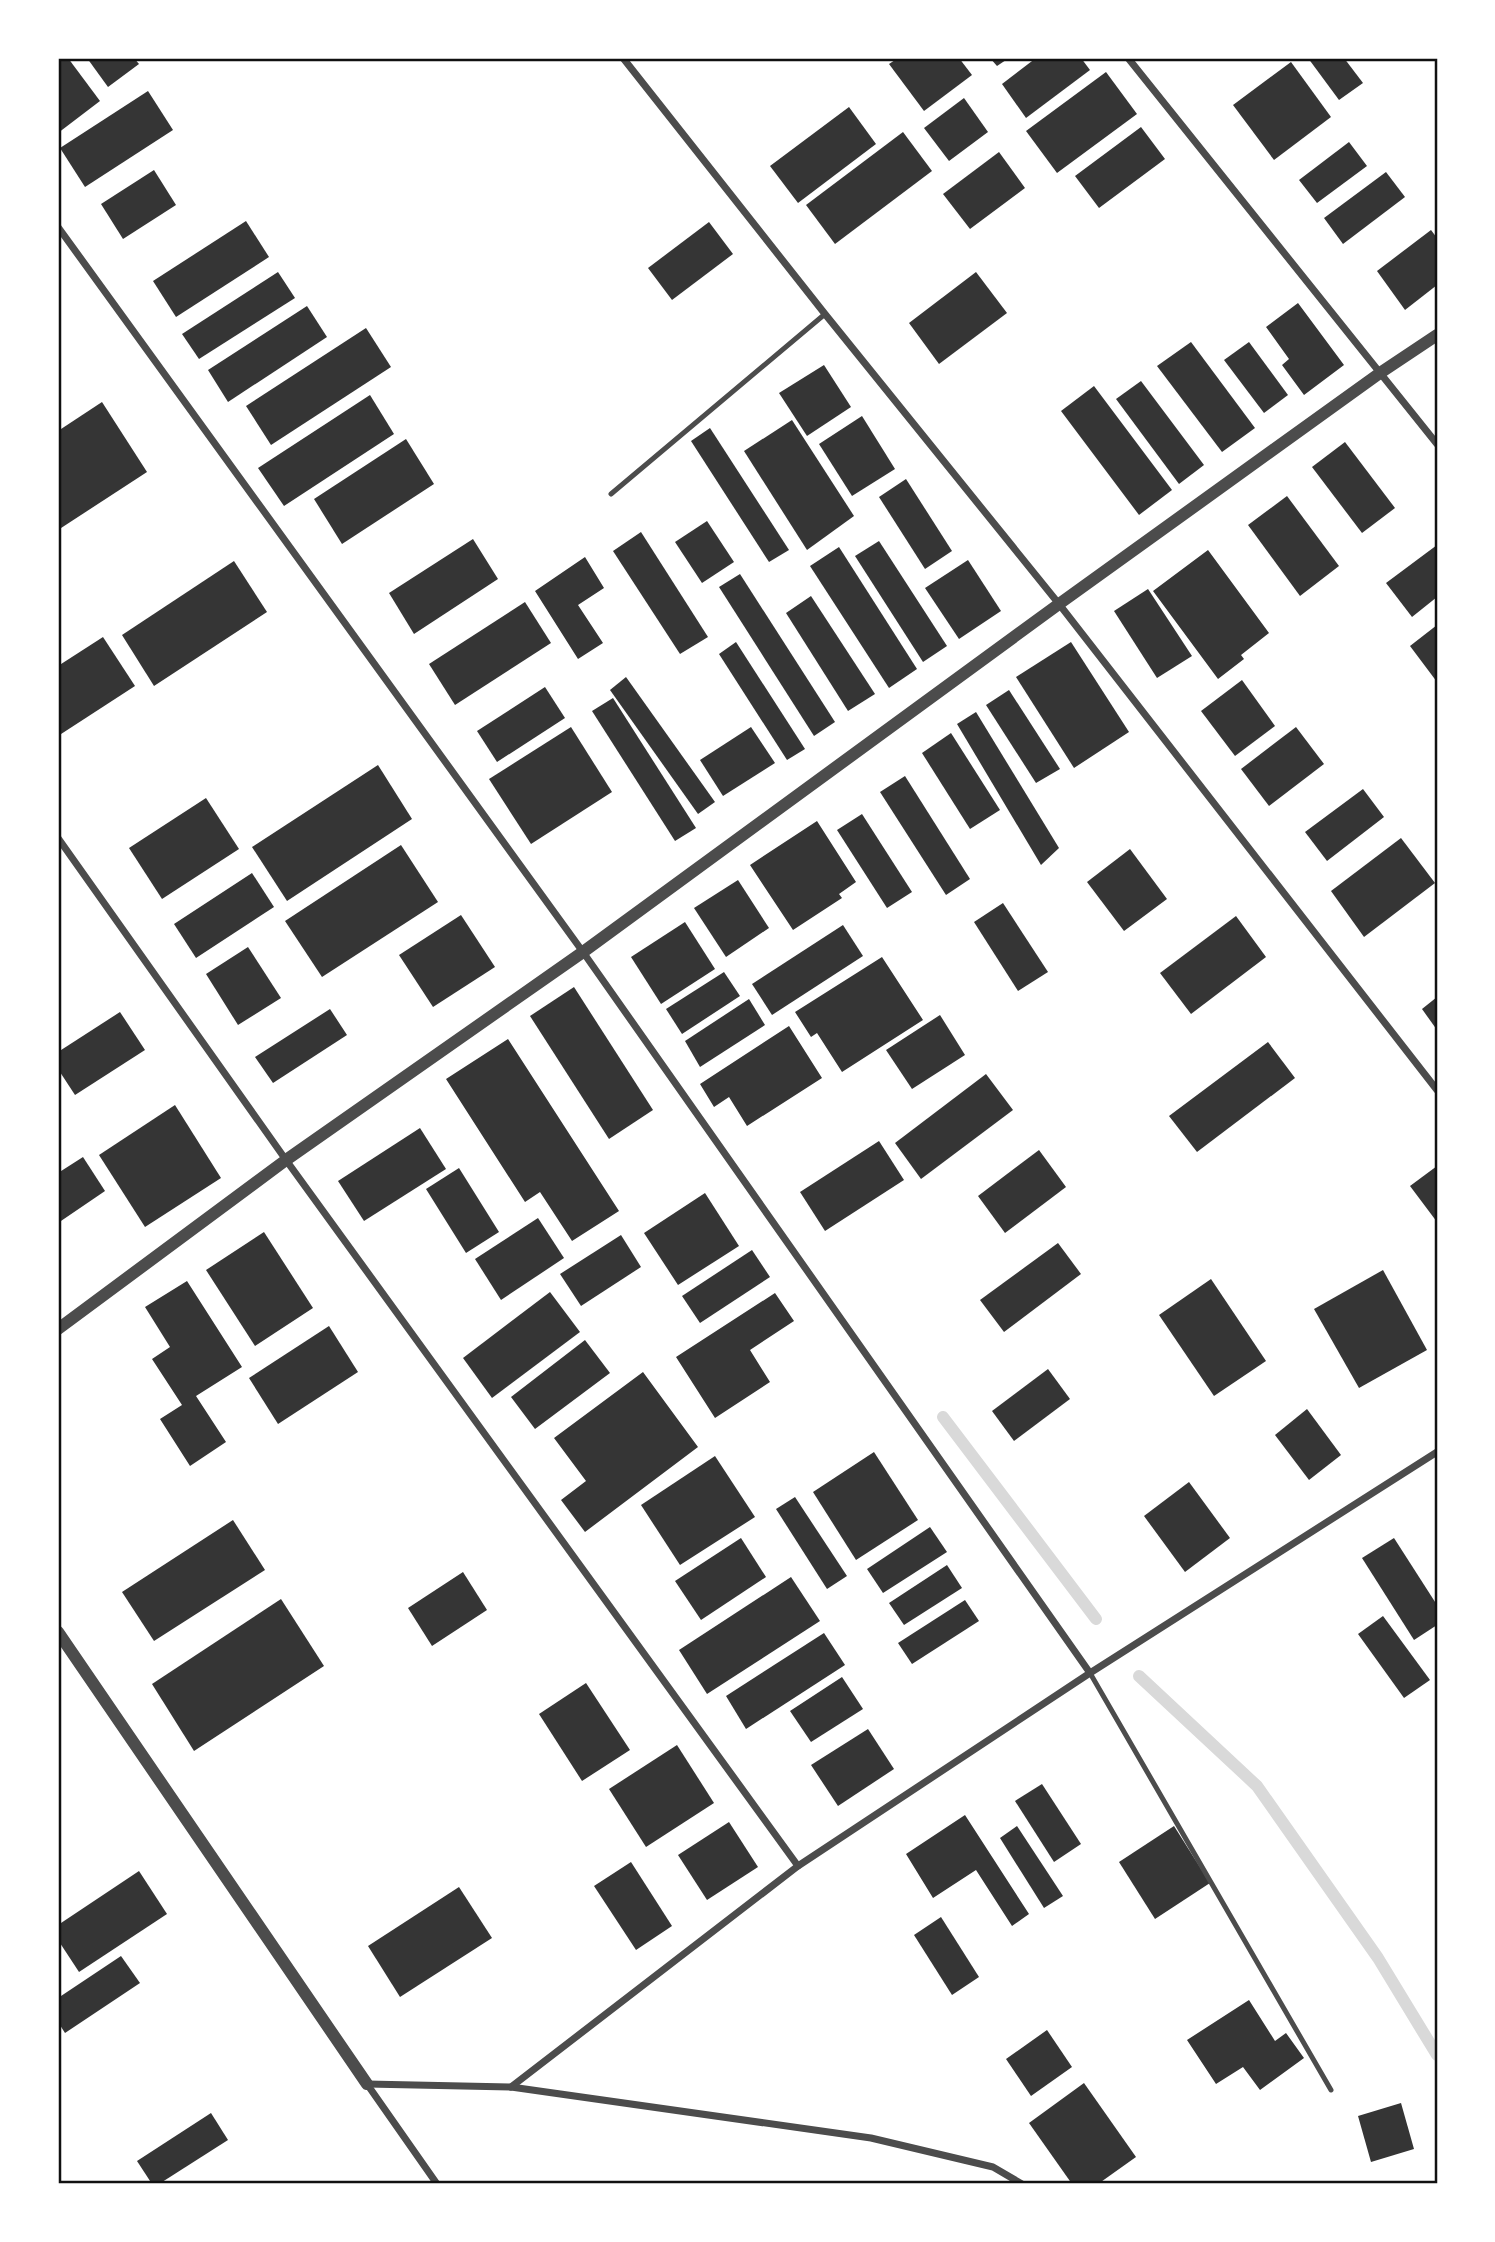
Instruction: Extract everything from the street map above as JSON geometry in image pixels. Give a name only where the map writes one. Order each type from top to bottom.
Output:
[{"type":"street","points":[[623,58],[1059,604],[1437,1090]]},
{"type":"street","points":[[1128,58],[1437,444]]},
{"type":"street","points":[[58,226],[583,952],[1090,1673]]},
{"type":"street","points":[[58,1329],[286,1160],[583,952],[1059,604],[1437,335]]},
{"type":"street","points":[[58,838],[286,1160],[798,1866]]},
{"type":"street","points":[[511,2087],[798,1866],[1090,1673],[1437,1452]]},
{"type":"street","points":[[58,1632],[437,2184]]},
{"type":"street","points":[[367,2084],[511,2087],[871,2138],[993,2167],[1022,2184]]},
{"type":"lane","points":[[611,494],[825,314]]},
{"type":"lane","points":[[1090,1673],[1331,2090]]},
{"type":"building","points":[[68,58],[100,101],[58,133],[58,61]]},
{"type":"building","points":[[87,58],[134,58],[139,64],[108,87]]},
{"type":"building","points":[[898,58],[959,58],[972,75],[924,111],[889,64]]},
{"type":"building","points":[[990,58],[1009,58],[997,66]]},
{"type":"building","points":[[1036,58],[1081,58],[1090,70],[1026,118],[1002,84]]},
{"type":"building","points":[[1308,58],[1344,58],[1363,83],[1339,100]]},
{"type":"building","points":[[1291,62],[1331,117],[1274,160],[1233,105]]},
{"type":"building","points":[[1106,72],[1137,114],[1057,173],[1026,131]]},
{"type":"building","points":[[148,91],[173,130],[85,187],[60,148]]},
{"type":"building","points":[[964,98],[988,132],[949,161],[924,128]]},
{"type":"building","points":[[849,107],[876,144],[798,203],[770,166]]},
{"type":"building","points":[[1141,127],[1165,159],[1099,208],[1075,176]]},
{"type":"building","points":[[903,132],[932,171],[835,244],[806,205]]},
{"type":"building","points":[[1349,142],[1367,166],[1317,203],[1299,180]]},
{"type":"building","points":[[999,152],[1025,188],[970,229],[943,194]]},
{"type":"building","points":[[154,170],[176,205],[123,239],[101,204]]},
{"type":"building","points":[[1386,172],[1405,197],[1343,244],[1324,218]]},
{"type":"building","points":[[246,221],[269,257],[176,317],[153,281]]},
{"type":"building","points":[[709,222],[733,254],[672,300],[648,268]]},
{"type":"building","points":[[1431,230],[1437,238],[1437,285],[1405,310],[1377,271]]},
{"type":"building","points":[[278,272],[295,298],[199,359],[182,334]]},
{"type":"building","points":[[976,272],[1007,313],[939,364],[909,323]]},
{"type":"building","points":[[1298,303],[1344,365],[1304,395],[1282,365],[1289,359],[1266,327]]},
{"type":"building","points":[[307,306],[327,337],[228,402],[208,370]]},
{"type":"building","points":[[366,328],[391,367],[271,445],[246,406]]},
{"type":"building","points":[[1191,342],[1255,428],[1222,452],[1157,366]]},
{"type":"building","points":[[1249,342],[1288,395],[1264,413],[1224,360]]},
{"type":"building","points":[[824,365],[851,407],[807,436],[779,393]]},
{"type":"building","points":[[1141,381],[1204,465],[1179,484],[1116,399]]},
{"type":"building","points":[[1094,386],[1172,490],[1139,515],[1061,411]]},
{"type":"building","points":[[370,395],[394,434],[284,506],[258,468]]},
{"type":"building","points":[[102,402],[147,472],[58,530],[58,431]]},
{"type":"building","points":[[862,416],[895,469],[852,496],[819,444]]},
{"type":"building","points":[[792,420],[854,516],[807,550],[744,451]]},
{"type":"building","points":[[710,428],[789,550],[769,562],[691,441]]},
{"type":"building","points":[[406,439],[434,484],[342,544],[314,499]]},
{"type":"building","points":[[1345,442],[1395,508],[1362,533],[1312,467]]},
{"type":"building","points":[[906,479],[952,551],[925,569],[879,497]]},
{"type":"building","points":[[1287,496],[1339,566],[1300,596],[1248,525]]},
{"type":"building","points":[[707,521],[734,562],[702,583],[675,542]]},
{"type":"building","points":[[641,532],[708,637],[680,654],[613,551]]},
{"type":"building","points":[[473,539],[498,579],[414,634],[389,593]]},
{"type":"building","points":[[879,541],[947,646],[923,662],[855,556]]},
{"type":"building","points":[[1437,545],[1437,597],[1412,617],[1386,583]]},
{"type":"building","points":[[839,547],[917,669],[889,688],[810,566]]},
{"type":"building","points":[[1208,550],[1269,633],[1241,655],[1244,659],[1218,679],[1153,591]]},
{"type":"building","points":[[585,557],[604,588],[578,605],[603,643],[578,659],[535,591]]},
{"type":"building","points":[[968,560],[1001,611],[959,639],[925,588]]},
{"type":"building","points":[[234,561],[267,612],[154,686],[122,635]]},
{"type":"building","points":[[740,574],[835,722],[814,736],[719,587]]},
{"type":"building","points":[[1148,589],[1192,656],[1157,678],[1114,611]]},
{"type":"building","points":[[811,596],[875,694],[848,711],[786,613]]},
{"type":"building","points":[[525,602],[551,643],[455,705],[429,664]]},
{"type":"building","points":[[1437,625],[1437,682],[1410,646]]},
{"type":"building","points":[[103,637],[135,686],[58,736],[58,666]]},
{"type":"building","points":[[736,642],[805,749],[787,760],[719,654]]},
{"type":"building","points":[[1071,642],[1129,732],[1074,768],[1016,677]]},
{"type":"building","points":[[626,677],[715,802],[698,814],[610,690]]},
{"type":"building","points":[[1242,680],[1275,726],[1235,756],[1201,711]]},
{"type":"building","points":[[545,687],[565,718],[497,762],[477,731]]},
{"type":"building","points":[[1009,690],[1060,769],[1036,783],[986,705]]},
{"type":"building","points":[[613,698],[696,828],[675,841],[592,711]]},
{"type":"building","points":[[976,712],[1059,848],[1041,865],[957,724]]},
{"type":"building","points":[[571,727],[612,792],[531,844],[489,779]]},
{"type":"building","points":[[751,727],[775,763],[723,796],[700,760]]},
{"type":"building","points":[[1296,727],[1324,764],[1269,806],[1241,769]]},
{"type":"building","points":[[951,733],[1000,810],[970,829],[922,753]]},
{"type":"building","points":[[378,765],[412,819],[287,901],[252,847]]},
{"type":"building","points":[[905,776],[970,879],[946,895],[880,792]]},
{"type":"building","points":[[1363,789],[1384,817],[1327,861],[1305,832]]},
{"type":"building","points":[[206,798],[239,849],[162,899],[129,848]]},
{"type":"building","points":[[862,814],[912,892],[887,908],[837,830]]},
{"type":"building","points":[[817,821],[856,882],[839,894],[842,898],[793,930],[750,865]]},
{"type":"building","points":[[1401,838],[1435,883],[1364,937],[1331,891]]},
{"type":"building","points":[[401,845],[438,902],[322,977],[285,921]]},
{"type":"building","points":[[1130,849],[1167,899],[1124,931],[1087,882]]},
{"type":"building","points":[[252,873],[274,907],[196,958],[174,924]]},
{"type":"building","points":[[738,880],[769,928],[726,957],[694,908]]},
{"type":"building","points":[[1003,903],[1048,972],[1018,991],[974,922]]},
{"type":"building","points":[[461,915],[495,967],[433,1007],[399,955]]},
{"type":"building","points":[[1236,916],[1266,957],[1191,1014],[1160,973]]},
{"type":"building","points":[[685,922],[715,969],[661,1004],[631,957]]},
{"type":"building","points":[[843,925],[863,956],[772,1015],[752,984]]},
{"type":"building","points":[[248,947],[281,998],[238,1025],[206,974]]},
{"type":"building","points":[[882,957],[923,1020],[842,1072],[817,1033],[811,1037],[795,1012]]},
{"type":"building","points":[[724,972],[740,996],[682,1034],[666,1009]]},
{"type":"building","points":[[574,987],[653,1110],[609,1139],[530,1016]]},
{"type":"building","points":[[1437,997],[1437,1030],[1422,1009]]},
{"type":"building","points":[[749,999],[765,1025],[700,1067],[685,1041]]},
{"type":"building","points":[[330,1009],[347,1035],[273,1083],[255,1057]]},
{"type":"building","points":[[120,1012],[145,1050],[75,1095],[58,1069],[58,1052]]},
{"type":"building","points":[[940,1015],[965,1055],[912,1089],[886,1050]]},
{"type":"building","points":[[789,1026],[822,1078],[747,1126],[729,1097],[714,1107],[700,1084]]},
{"type":"building","points":[[508,1039],[619,1211],[572,1241],[540,1192],[525,1202],[446,1079]]},
{"type":"building","points":[[1268,1042],[1295,1078],[1197,1152],[1169,1116]]},
{"type":"building","points":[[986,1074],[1013,1110],[921,1179],[895,1143]]},
{"type":"building","points":[[175,1105],[221,1178],[145,1227],[99,1155]]},
{"type":"building","points":[[420,1128],[446,1169],[364,1221],[338,1181]]},
{"type":"building","points":[[879,1141],[904,1180],[825,1231],[800,1192]]},
{"type":"building","points":[[1039,1150],[1066,1187],[1005,1233],[978,1196]]},
{"type":"building","points":[[83,1157],[105,1191],[58,1223],[58,1173]]},
{"type":"building","points":[[1437,1166],[1437,1222],[1410,1186]]},
{"type":"building","points":[[459,1168],[499,1232],[466,1253],[426,1189]]},
{"type":"building","points":[[705,1193],[739,1246],[678,1285],[644,1233]]},
{"type":"building","points":[[538,1218],[564,1258],[501,1300],[475,1259]]},
{"type":"building","points":[[264,1232],[313,1308],[255,1346],[206,1270]]},
{"type":"building","points":[[621,1235],[641,1267],[581,1306],[560,1274]]},
{"type":"building","points":[[1058,1243],[1081,1274],[1004,1332],[980,1300]]},
{"type":"building","points":[[752,1250],[770,1277],[700,1323],[682,1296]]},
{"type":"building","points":[[1383,1270],[1427,1350],[1359,1388],[1314,1309]]},
{"type":"building","points":[[1211,1279],[1266,1361],[1214,1396],[1159,1315]]},
{"type":"building","points":[[187,1281],[242,1367],[196,1396],[226,1442],[190,1466],[160,1419],[182,1405],[152,1359],[170,1347],[145,1307]]},
{"type":"building","points":[[550,1292],[580,1332],[492,1398],[463,1358]]},
{"type":"building","points":[[775,1293],[794,1321],[750,1350],[770,1382],[715,1418],[676,1357]]},
{"type":"building","points":[[329,1326],[358,1372],[278,1424],[249,1378]]},
{"type":"building","points":[[585,1340],[610,1373],[535,1429],[511,1397]]},
{"type":"building","points":[[1048,1369],[1070,1399],[1014,1441],[992,1411]]},
{"type":"building","points":[[643,1372],[698,1447],[585,1532],[561,1500],[586,1481],[554,1438]]},
{"type":"building","points":[[1307,1409],[1341,1455],[1309,1480],[1275,1435]]},
{"type":"building","points":[[874,1452],[918,1520],[856,1560],[813,1492]]},
{"type":"building","points":[[715,1456],[755,1517],[680,1565],[641,1505]]},
{"type":"building","points":[[1189,1482],[1230,1538],[1185,1572],[1144,1516]]},
{"type":"building","points":[[795,1497],[847,1576],[827,1589],[776,1509]]},
{"type":"building","points":[[233,1520],[265,1570],[154,1641],[122,1592]]},
{"type":"building","points":[[930,1527],[947,1552],[883,1593],[867,1569]]},
{"type":"building","points":[[741,1538],[766,1577],[701,1620],[675,1581]]},
{"type":"building","points":[[1394,1538],[1437,1605],[1437,1625],[1414,1640],[1362,1558]]},
{"type":"building","points":[[947,1565],[962,1588],[904,1625],[889,1603]]},
{"type":"building","points":[[463,1572],[487,1610],[432,1646],[408,1608]]},
{"type":"building","points":[[791,1577],[820,1621],[707,1694],[679,1650]]},
{"type":"building","points":[[281,1599],[324,1666],[194,1751],[152,1684]]},
{"type":"building","points":[[965,1600],[979,1621],[912,1664],[898,1643]]},
{"type":"building","points":[[1383,1616],[1430,1680],[1404,1698],[1358,1634]]},
{"type":"building","points":[[824,1633],[845,1665],[746,1729],[726,1696]]},
{"type":"building","points":[[842,1677],[863,1709],[811,1742],[790,1711]]},
{"type":"building","points":[[586,1683],[630,1750],[582,1781],[539,1714]]},
{"type":"building","points":[[868,1729],[894,1769],[838,1806],[811,1765]]},
{"type":"building","points":[[677,1745],[714,1803],[646,1847],[609,1789]]},
{"type":"building","points":[[1042,1784],[1081,1844],[1054,1862],[1015,1801]]},
{"type":"building","points":[[965,1815],[1029,1914],[1012,1926],[976,1870],[933,1898],[906,1854]]},
{"type":"building","points":[[729,1822],[758,1867],[707,1900],[678,1855]]},
{"type":"building","points":[[1017,1826],[1063,1896],[1044,1908],[1000,1838]]},
{"type":"building","points":[[1174,1826],[1210,1883],[1155,1919],[1119,1862]]},
{"type":"building","points":[[631,1862],[672,1926],[636,1950],[594,1886]]},
{"type":"building","points":[[139,1871],[167,1914],[79,1972],[58,1940],[58,1925]]},
{"type":"building","points":[[459,1887],[492,1938],[400,1997],[368,1946]]},
{"type":"building","points":[[941,1917],[979,1977],[952,1995],[914,1935]]},
{"type":"building","points":[[121,1956],[140,1983],[65,2033],[58,2022],[58,1998]]},
{"type":"building","points":[[1249,2000],[1275,2041],[1286,2033],[1304,2058],[1260,2090],[1243,2067],[1216,2084],[1187,2040]]},
{"type":"building","points":[[1047,2030],[1072,2067],[1031,2096],[1006,2059]]},
{"type":"building","points":[[1084,2083],[1136,2157],[1098,2184],[1072,2184],[1029,2123]]},
{"type":"building","points":[[1401,2103],[1414,2149],[1371,2162],[1358,2116]]},
{"type":"building","points":[[211,2113],[228,2140],[159,2184],[152,2184],[137,2161]]},
{"type":"waterway","points":[[943,1417],[1096,1619]]},
{"type":"waterway","points":[[1139,1676],[1257,1786],[1378,1958],[1437,2055]]}]
